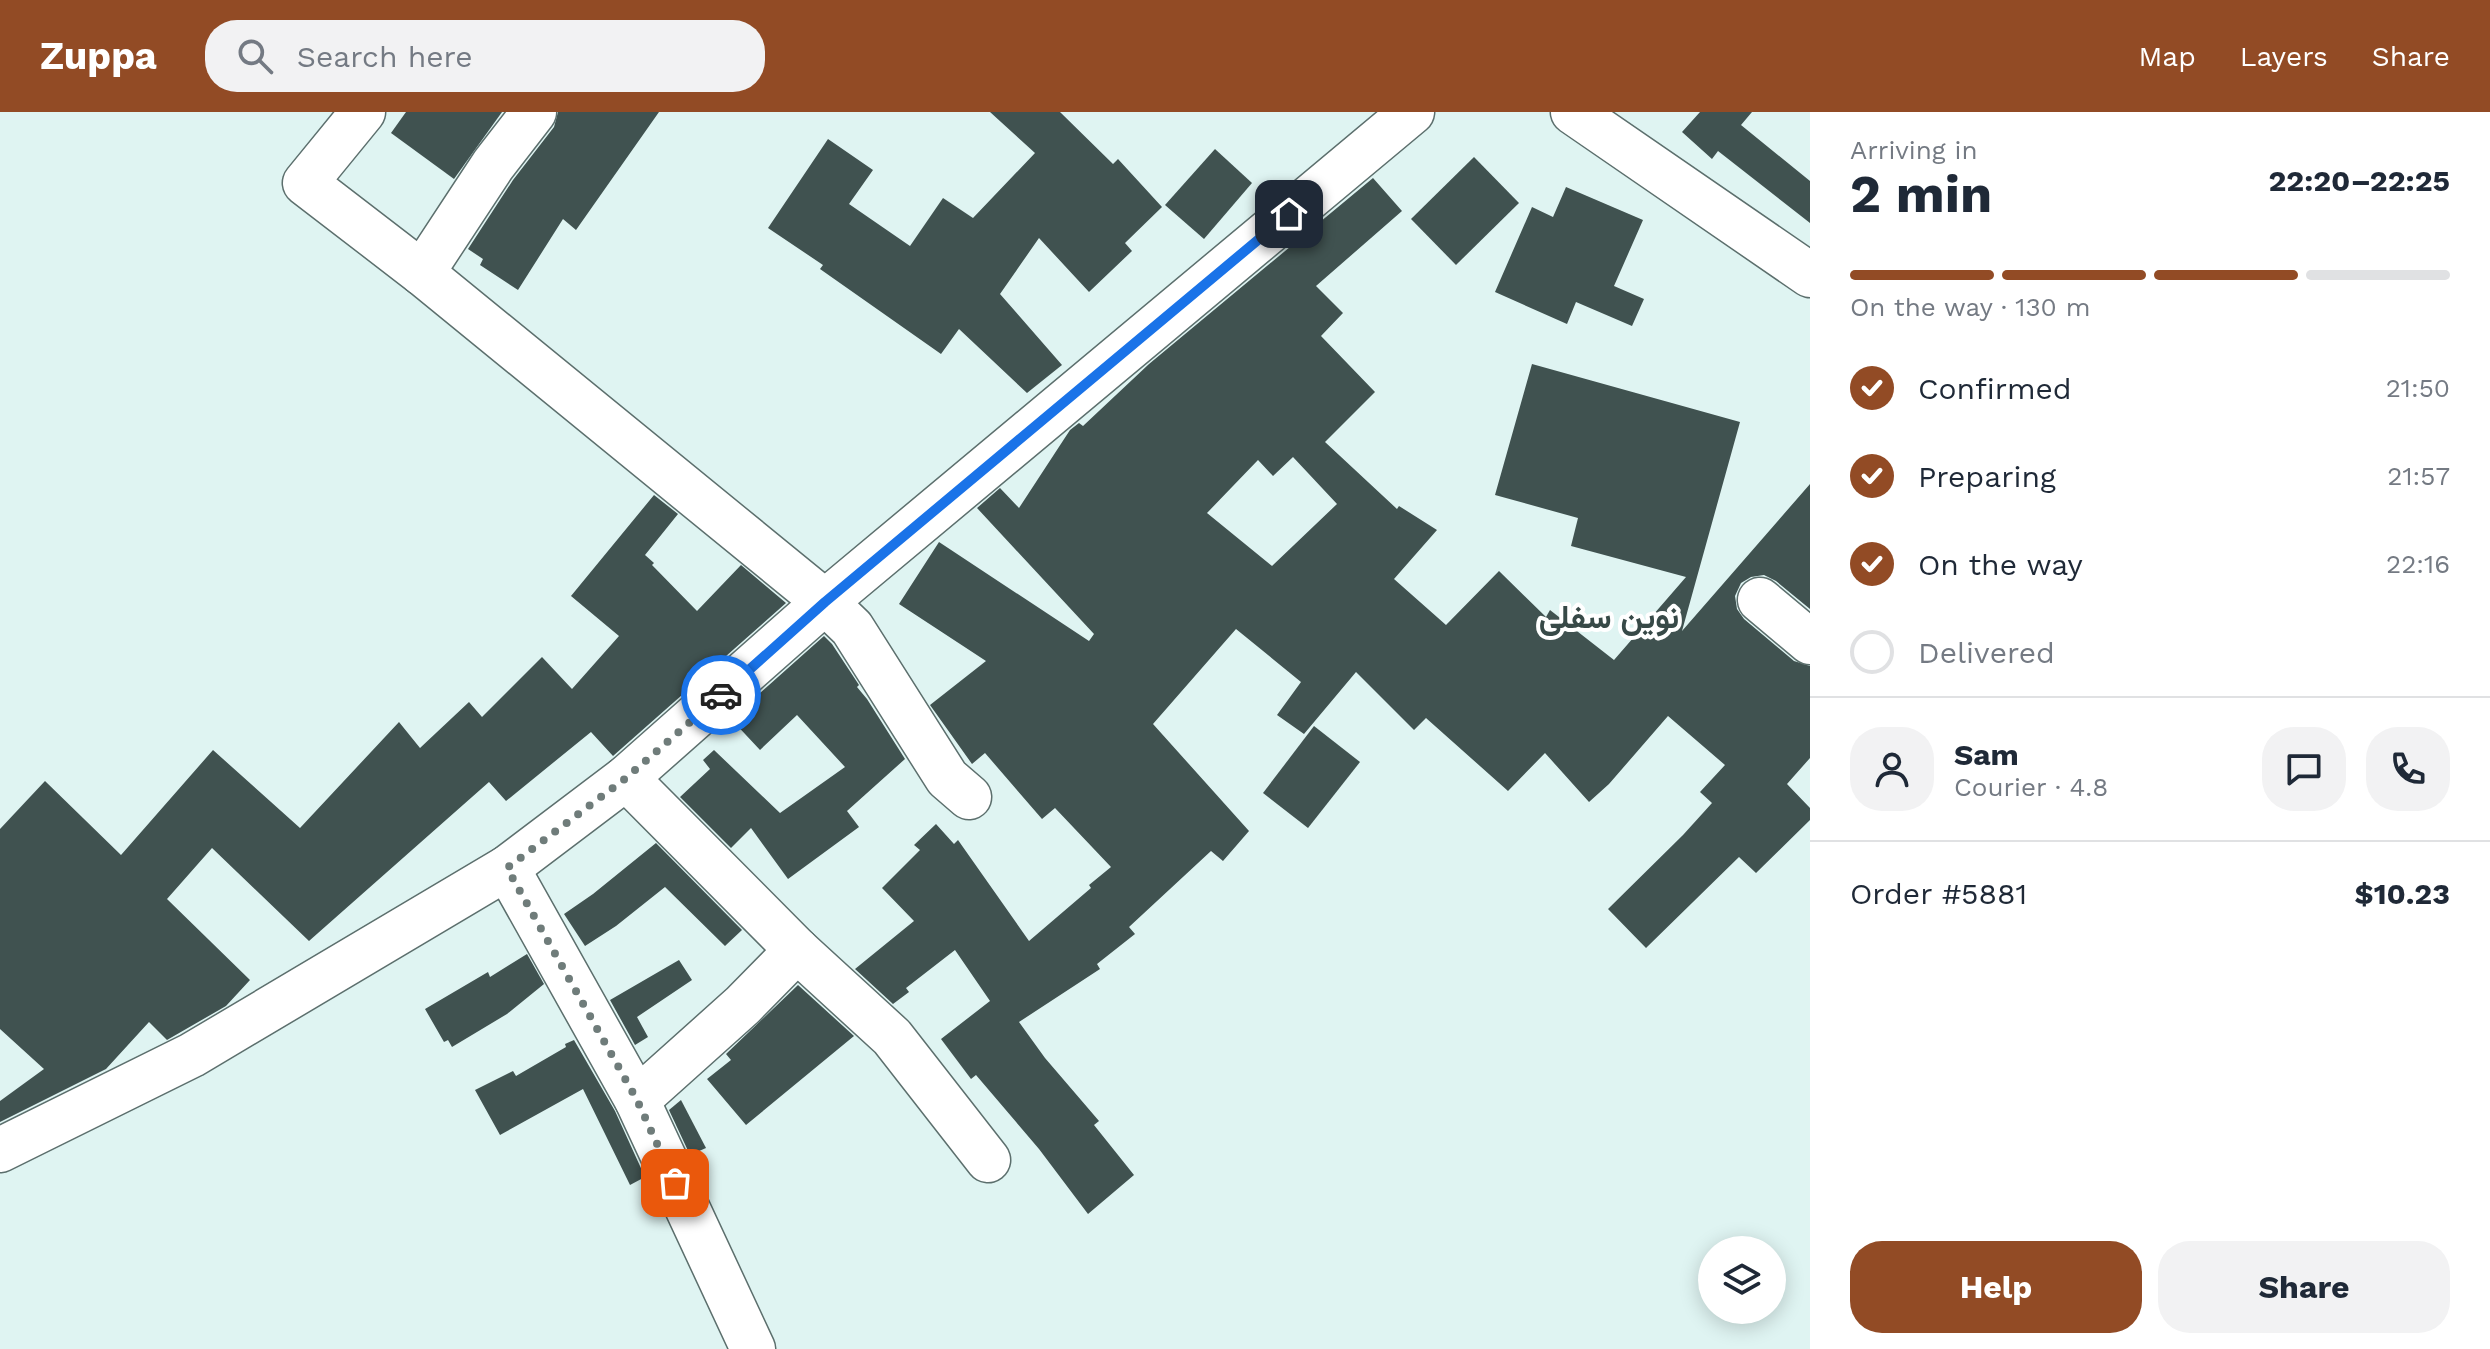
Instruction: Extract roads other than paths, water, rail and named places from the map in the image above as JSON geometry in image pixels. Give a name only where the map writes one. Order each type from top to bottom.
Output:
[{"type":"street","points":[[363,112],[305,183],[422,273],[825,602],[852,628],[947,778],[969,797]]},
{"type":"street","points":[[422,273],[493,165],[534,112]]},
{"type":"street","points":[[0,1150],[192,1055],[507,868],[626,778],[825,602],[1412,112]]},
{"type":"street","points":[[1573,112],[1810,275]]},
{"type":"street","points":[[1760,600],[1810,642]]},
{"type":"street","points":[[626,778],[797,950],[892,1037],[988,1160]]},
{"type":"street","points":[[507,868],[637,1100],[753,1349]]},
{"type":"street","points":[[637,1100],[743,1005],[797,950]]},
{"type":"district","name":"نوین سفلى","points":[[1609,617]]}]
